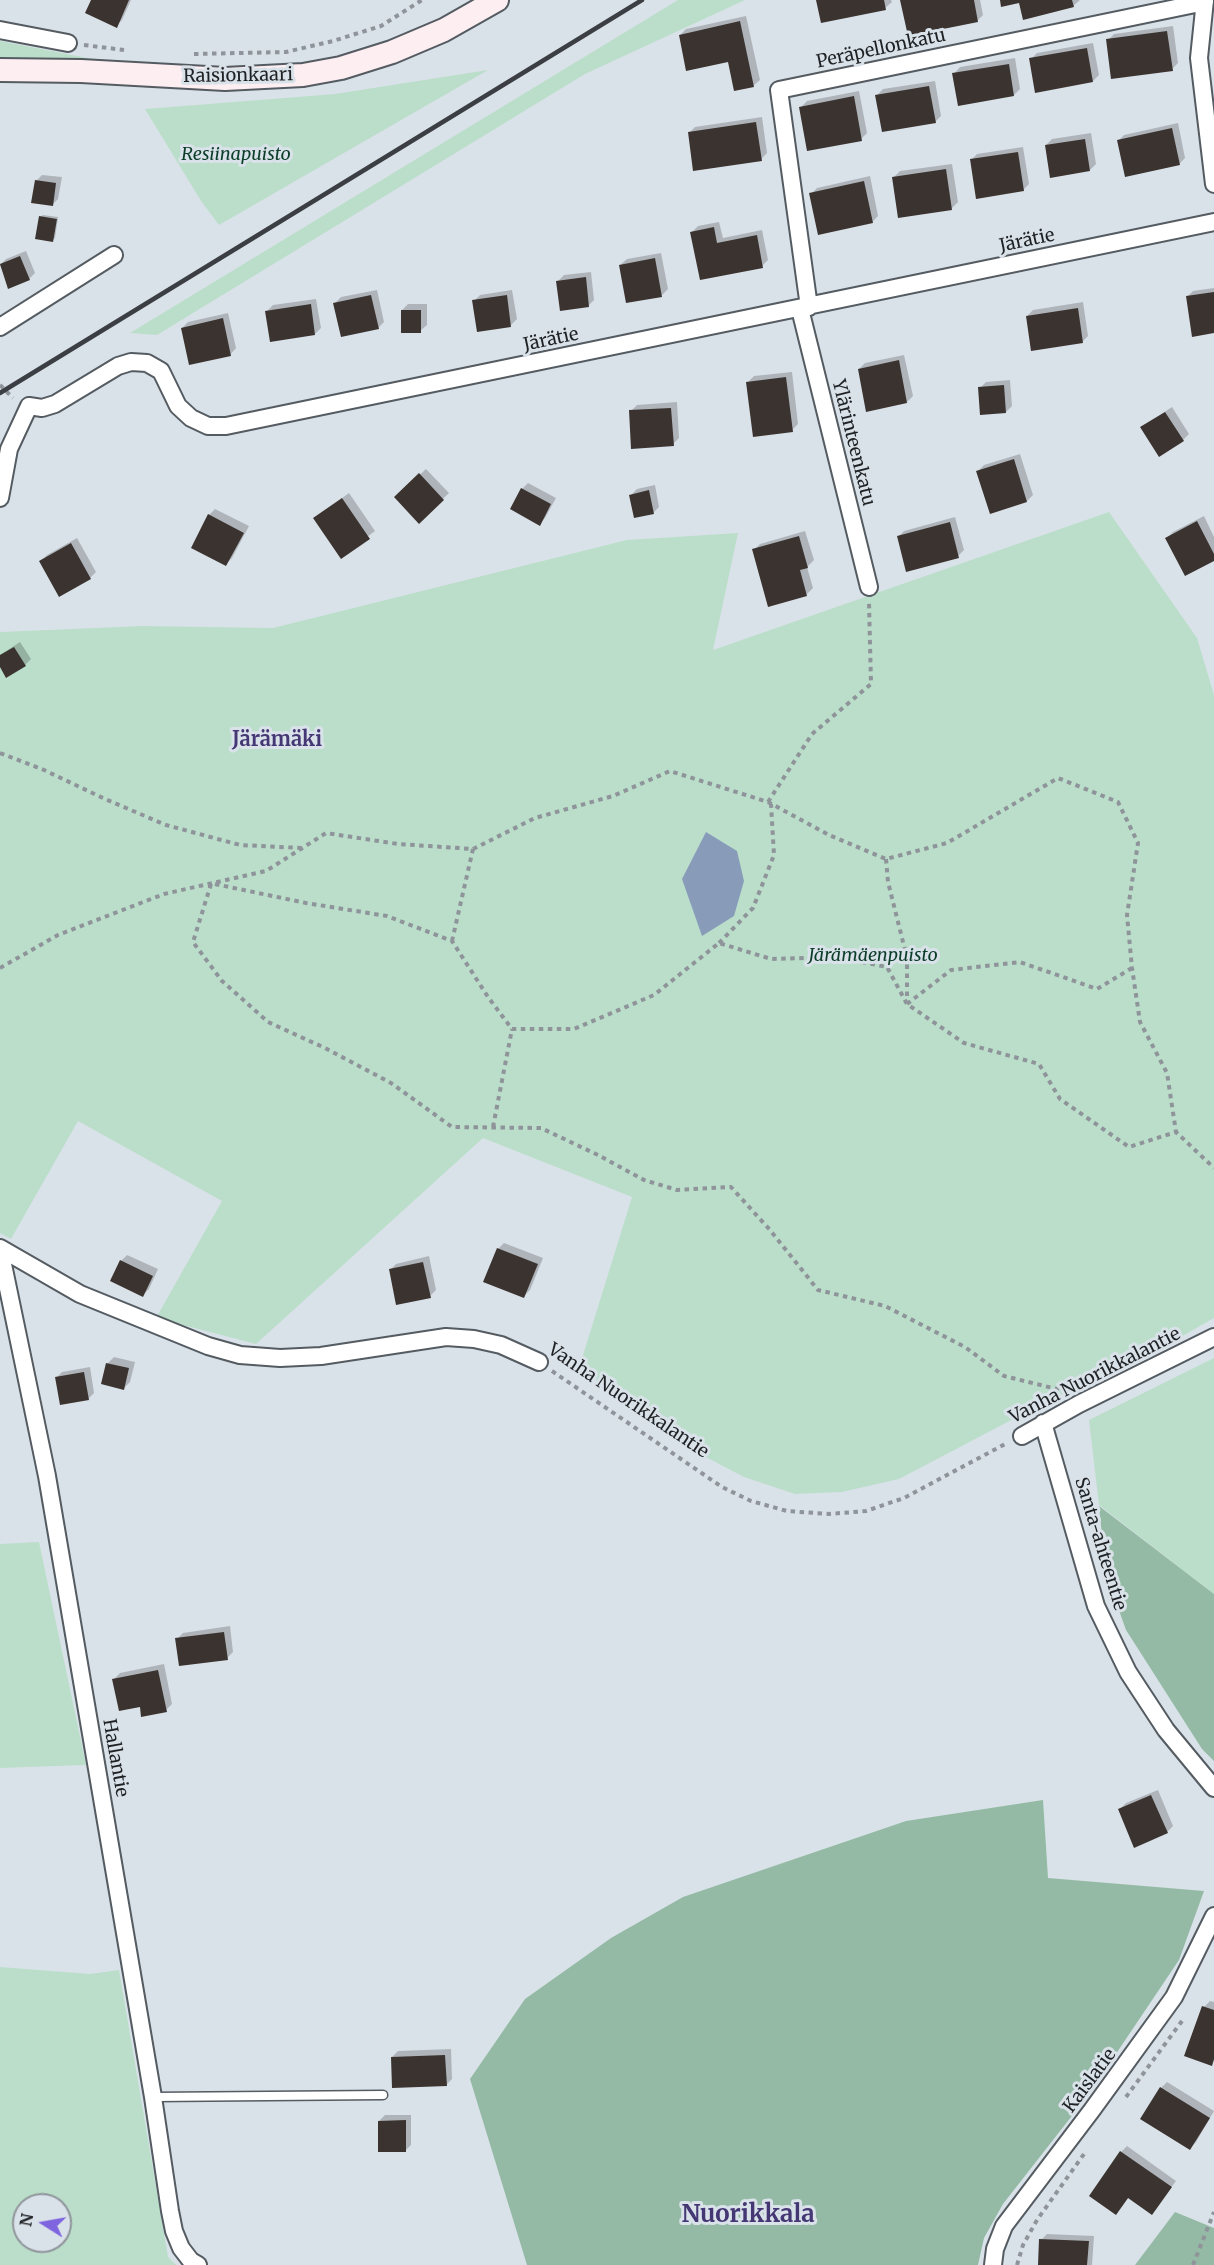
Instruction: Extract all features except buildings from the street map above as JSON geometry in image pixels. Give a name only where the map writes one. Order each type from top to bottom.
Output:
[{"type":"main road","name":"Raisionkaari","points":[[0,70],[81,71],[225,80],[303,75],[341,68],[392,52],[444,30],[497,0]]},
{"type":"street","points":[[1205,1],[1199,58],[1214,184]]},
{"type":"street","name":"Peräpellonkatu","points":[[804,308],[779,90],[1205,1]]},
{"type":"street","points":[[0,30],[68,43]]},
{"type":"street","name":"Järätie","points":[[0,498],[9,449],[29,406],[42,408],[55,405],[118,366],[131,362],[147,363],[161,371],[178,406],[191,418],[208,426],[226,426],[1214,222]]},
{"type":"street","points":[[0,327],[114,255]]},
{"type":"street","name":"Ylärinteenkatu","points":[[804,308],[869,587]]},
{"type":"street","name":"Vanha Nuorikkalantie","points":[[0,1249],[80,1294],[208,1346],[240,1355],[280,1359],[321,1356],[446,1337],[474,1339],[501,1345],[539,1362]]},
{"type":"street","name":"Hallantie","points":[[0,1249],[47,1476],[174,2231],[181,2248],[191,2261],[198,2265]]},
{"type":"street","name":"Vanha Nuorikkalantie","points":[[1022,1436],[1043,1423],[1214,1336]]},
{"type":"street","name":"Santa-ahteentie","points":[[1043,1423],[1101,1616],[1128,1672],[1166,1730],[1214,1788]]},
{"type":"street","name":"Kaislatie","points":[[993,2265],[995,2249],[1004,2226],[1174,1997],[1214,1916]]},
{"type":"lane","points":[[153,2097],[383,2095]]},
{"type":"path","points":[[191,54],[276,52],[305,48],[381,26],[422,0]]},
{"type":"path","points":[[68,43],[135,52]]},
{"type":"path","points":[[512,1029],[574,1029],[654,995],[719,943],[753,908],[774,855],[770,803],[812,734],[871,684],[869,587]]},
{"type":"path","points":[[0,753],[44,770],[105,800],[166,825],[240,845],[302,848]]},
{"type":"path","points":[[0,968],[58,934],[164,894],[266,871],[326,833],[398,844],[473,849],[535,818],[613,796],[670,771],[770,803],[829,836],[886,859],[947,843],[1058,778],[1118,802],[1138,843],[1127,915],[1140,1022],[1167,1073],[1176,1132],[1214,1168]]},
{"type":"path","points":[[452,941],[473,849]]},
{"type":"path","points":[[886,859],[890,892],[907,958],[907,1004]]},
{"type":"path","points":[[211,883],[306,903],[387,915],[452,941],[488,997],[512,1029],[493,1127]]},
{"type":"path","points":[[211,883],[193,942],[222,981],[268,1022],[325,1048],[391,1083],[452,1127],[540,1128],[644,1180],[677,1190],[731,1187],[770,1230],[818,1290],[885,1306],[965,1347],[1004,1376],[1093,1397]]},
{"type":"path","points":[[719,943],[771,959],[836,957],[887,966],[907,1004],[964,1043],[1039,1064],[1060,1099],[1129,1147],[1176,1132]]},
{"type":"path","points":[[907,1004],[951,970],[1020,962],[1097,989],[1132,968]]},
{"type":"path","name":"Vanha Nuorikkalantie","points":[[539,1362],[722,1487],[751,1501],[788,1511],[830,1514],[866,1511],[904,1498],[1022,1436]]},
{"type":"path","points":[[1193,2265],[1214,2212]]},
{"type":"green space","points":[[678,0],[745,0],[585,74],[157,335],[130,333]]},
{"type":"green space","points":[[0,41],[103,61],[0,60]]},
{"type":"green space","name":"Resiinapuisto","points":[[488,70],[219,225],[201,201],[145,109],[335,94]]},
{"type":"green space","name":"Järämäenpuisto","points":[[1109,512],[1197,638],[1214,695],[1214,1318],[1172,1342],[1040,1405],[899,1479],[842,1492],[795,1494],[744,1477],[702,1455],[579,1368],[632,1197],[483,1138],[256,1344],[156,1318],[222,1201],[78,1121],[11,1239],[0,1233],[0,632],[143,626],[273,628],[627,540],[738,533],[713,650]]},
{"type":"green space","points":[[1214,1358],[1214,1594],[1099,1505],[1089,1420]]},
{"type":"green space","points":[[1099,1506],[1214,1594],[1214,1761],[1202,1749],[1126,1630],[1106,1574]]},
{"type":"green space","points":[[39,1542],[86,1765],[0,1768],[0,1544]]},
{"type":"green space","points":[[1043,1800],[1048,1878],[1204,1891],[1179,1960],[1089,2094],[1003,2204],[984,2238],[978,2265],[527,2265],[470,2079],[525,1999],[611,1938],[683,1897],[906,1821]]},
{"type":"green space","points":[[0,1967],[90,1974],[119,1970],[168,2257],[176,2265],[0,2265]]},
{"type":"green space","points":[[1175,2212],[1214,2228],[1214,2265],[1135,2265]]},
{"type":"water","points":[[706,832],[737,851],[744,881],[734,916],[702,936],[682,879]]},
{"type":"railway","points":[[0,393],[642,0]]},
{"type":"district","name":"Järämäki","points":[[277,740]]},
{"type":"district","name":"Nuorikkala","points":[[748,2215]]}]
